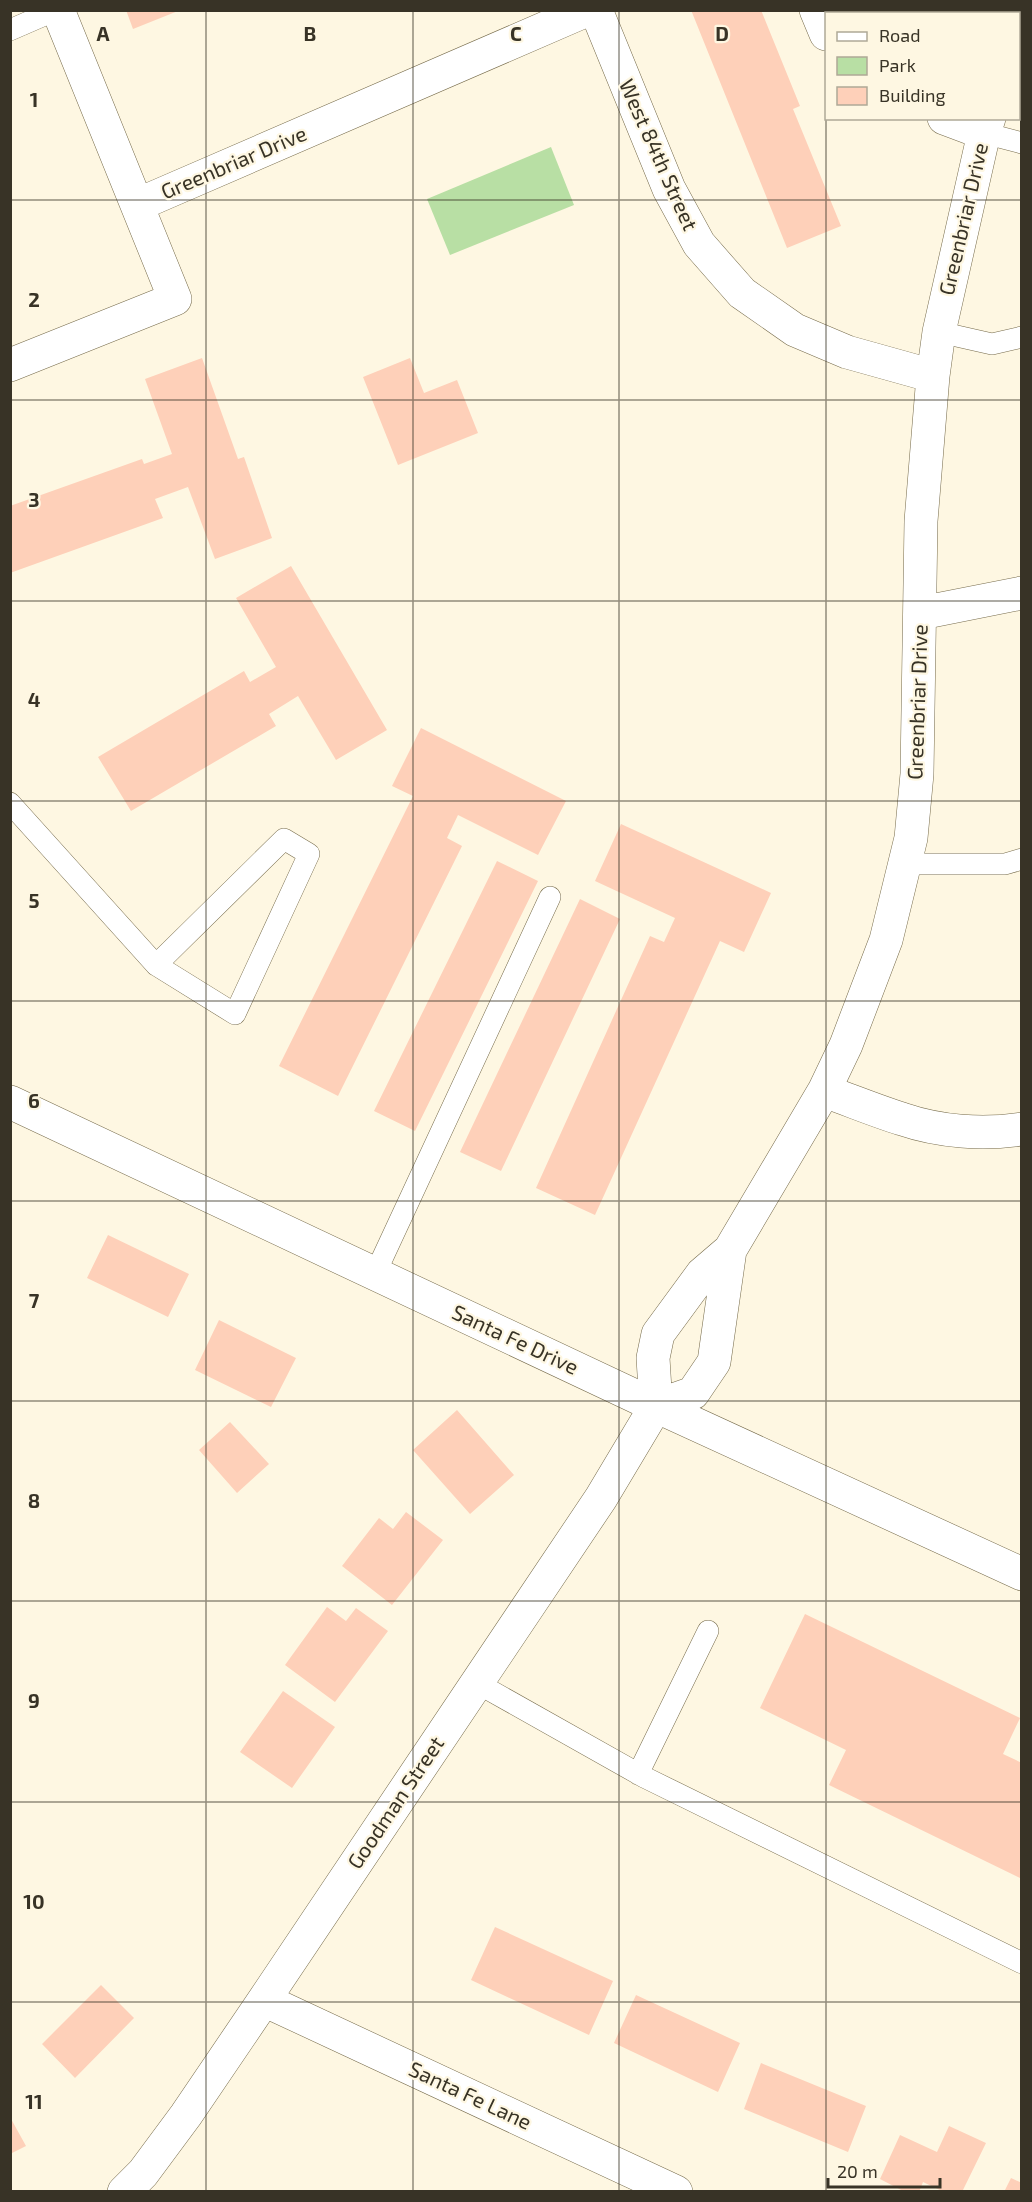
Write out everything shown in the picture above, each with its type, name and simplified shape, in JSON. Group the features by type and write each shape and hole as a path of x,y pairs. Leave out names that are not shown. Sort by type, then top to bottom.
{"street":[{"path":"57,10 137,205"},
{"name":"Greenbriar Drive","path":"10,365 175,299 137,205 587,10"},
{"name":"West 84th Street","path":"596,10 669,189 699,244 742,293 795,330 847,352 933,375"},
{"path":"816,10 825,32"},
{"path":"954,120 986,126"},
{"name":"Greenbriar Drive","path":"730,1250 714,1362 693,1393 656,1406 653,1358 658,1334 702,1274 730,1250 824,1091 846,1045 886,940 911,838 917,774 921,521 933,375 939,332 986,126"},
{"path":"921,613 1022,593"},
{"path":"824,1091 904,1120 951,1130 999,1132 1022,1129"},
{"name":"Santa Fe Drive","path":"10,1102 656,1406 1022,1574"},
{"name":"Goodman Street","path":"124,2192 143,2173 186,2115 264,2000 601,1498 656,1406"},
{"name":"Santa Fe Lane","path":"264,2000 676,2192"}],"lane":[{"path":"10,30 57,10"},
{"path":"986,126 1022,143"},
{"path":"939,332 992,344 1022,337"},
{"path":"10,803 156,965 235,1014 309,854 284,839 156,965"},
{"path":"904,864 1005,864 1022,859"},
{"path":"375,1274 550,897"},
{"path":"638,1774 708,1631"},
{"path":"477,1683 638,1774 1022,1963"}],"green space":[{"path":"551,147 574,205 450,255 427,199"}],"building":[{"path":"126,10 178,10 178,11 133,29"},
{"path":"691,10 761,10 800,106 793,109 841,226 787,248"},
{"path":"882,10 930,10 928,12 882,12"},
{"path":"202,358 238,459 244,457 272,538 215,559 188,487 155,499 163,518 10,573 10,506 142,459 144,464 172,454 145,379"},
{"path":"410,358 424,393 457,380 478,433 398,465 363,377"},
{"path":"291,566 387,730 336,760 298,696 269,714 276,726 131,811 98,757 244,671 250,682 276,667 236,598"},
{"path":"421,728 566,801 538,855 458,815 447,838 462,846 338,1096 279,1066 413,796 392,786"},
{"path":"621,824 771,893 744,952 720,941 595,1215 536,1188 650,936 664,942 675,918 595,881"},
{"path":"497,861 538,881 415,1131 374,1111"},
{"path":"580,899 620,919 501,1171 460,1152"},
{"path":"108,1235 189,1274 168,1317 87,1278"},
{"path":"219,1320 296,1358 271,1407 195,1370"},
{"path":"457,1410 514,1475 470,1514 413,1450"},
{"path":"230,1422 269,1464 237,1493 199,1450"},
{"path":"406,1512 443,1540 392,1605 342,1566 379,1518 393,1529"},
{"path":"327,1607 346,1621 356,1608 388,1631 335,1702 285,1665"},
{"path":"805,1614 1020,1718 1003,1754 1022,1763 1022,1879 829,1785 846,1750 760,1708"},
{"path":"283,1691 335,1727 292,1788 240,1752"},
{"path":"495,1927 613,1981 589,2035 471,1980"},
{"path":"101,1985 134,2018 75,2078 42,2044"},
{"path":"636,1995 740,2043 718,2092 614,2043"},
{"path":"761,2063 866,2106 848,2152 744,2109"},
{"path":"10,2117 26,2146 10,2154"},
{"path":"949,2126 986,2143 962,2192 944,2192 923,2182 919,2192 905,2192 880,2179 900,2135 937,2152"},
{"path":"1011,2178 1022,2183 1022,2192 1004,2192"}]}
